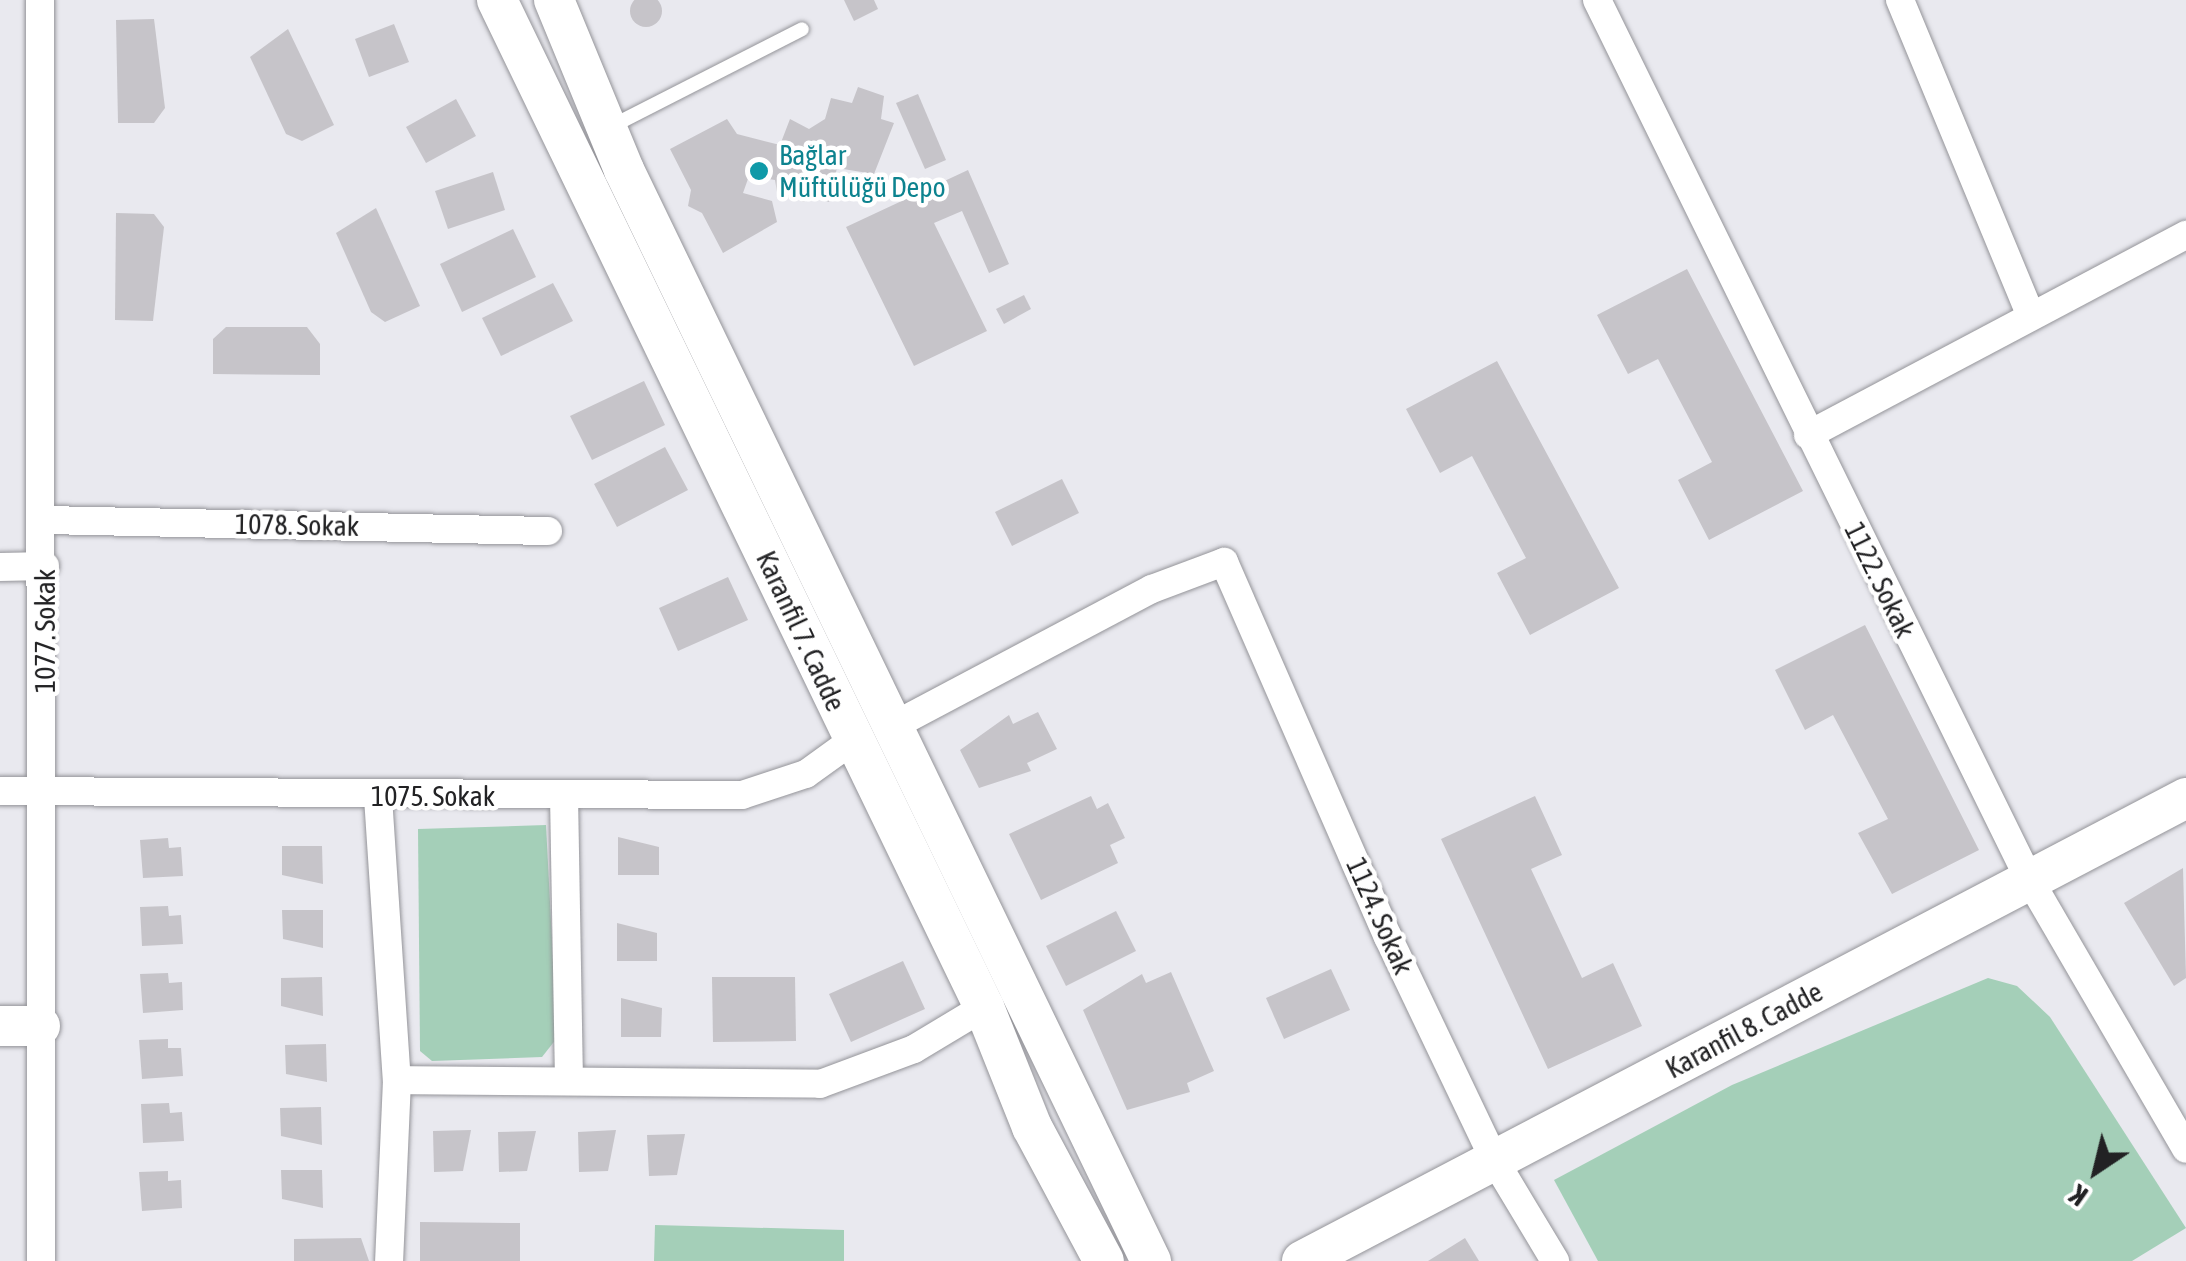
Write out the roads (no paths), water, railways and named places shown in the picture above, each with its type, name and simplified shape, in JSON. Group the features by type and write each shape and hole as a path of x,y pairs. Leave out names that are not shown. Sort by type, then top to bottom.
{"street":[{"name":"1077. Sokak","path":"40,0 45,791 20,1026 41,1261"},
{"name":"Karanfil 7. Cadde","path":"497,0 852,741 984,1007 1032,1127 1104,1261"},
{"name":"Karanfil 7. Cadde","path":"554,0 606,128 1151,1261"},
{"name":"1122. Sokak","path":"1597,0 2028,879 2186,1149"},
{"path":"1900,0 2030,311"},
{"path":"1808,435 2030,311 2186,235"},
{"name":"1078. Sokak","path":"46,520 548,531"},
{"name":"1124. Sokak","path":"891,727 1152,588 1224,562 1495,1161 1555,1261"},
{"path":"0,566 45,566"},
{"name":"1075. Sokak","path":"0,791 378,797 742,794 806,774 852,741"},
{"path":"564,795 570,1078"},
{"path":"378,797 398,1080 389,1261"},
{"name":"Karanfil 8. Cadde","path":"1302,1261 2186,798"},
{"path":"398,1080 570,1078 820,1084 914,1050 984,1007"}],"lane":[{"path":"606,128 802,28"}],"place":[{"name":"Bağlar Müftülüğü Depo","path":"759,171"}]}
